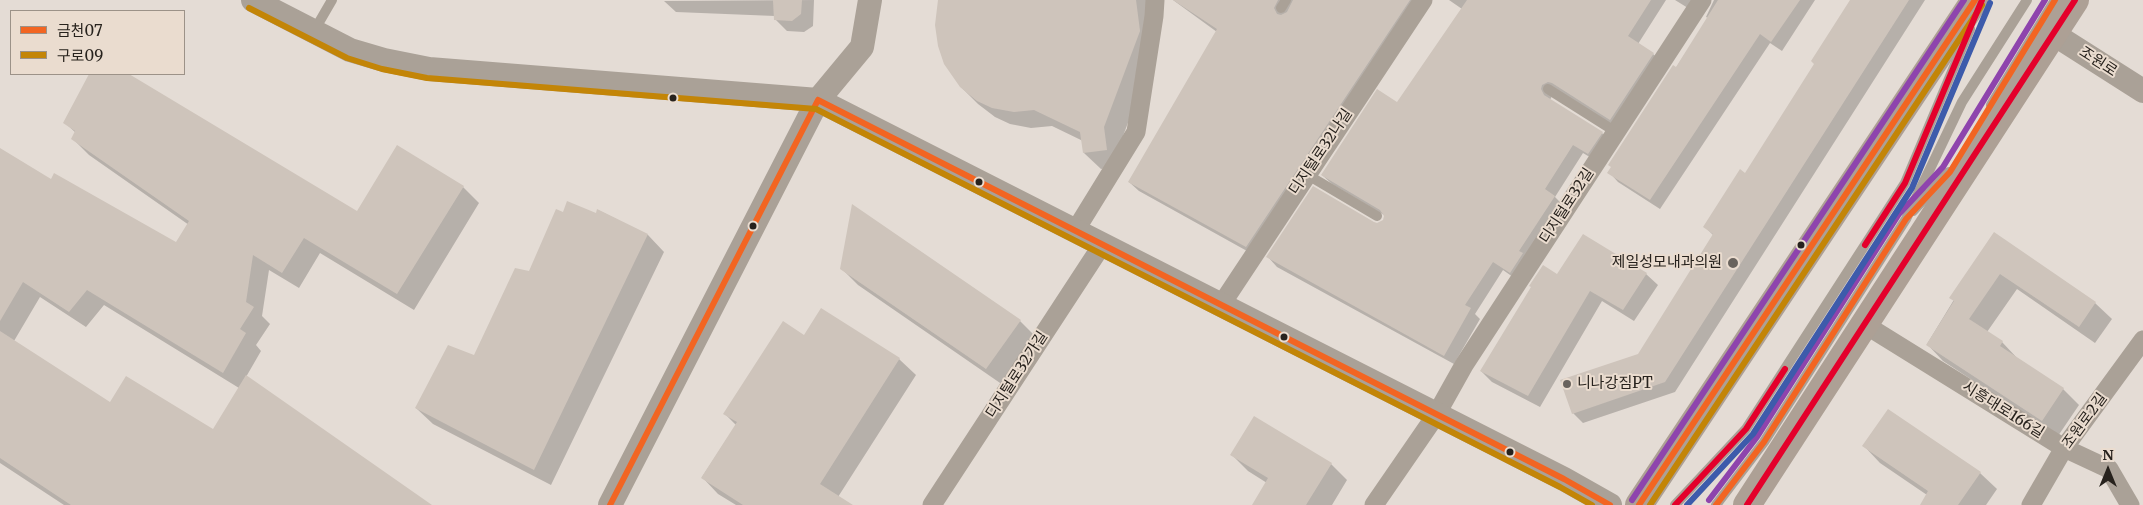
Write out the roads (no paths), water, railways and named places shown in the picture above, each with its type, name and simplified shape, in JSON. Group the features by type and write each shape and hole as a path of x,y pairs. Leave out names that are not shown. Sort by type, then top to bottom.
{"main road":[{"path":"1639,505 1975,0"},
{"path":"1747,505 2075,0"}],"street":[{"path":"253,0 350,50 384,60 429,69 818,100 1564,479 1610,505"},
{"path":"610,505 818,100 862,47 870,0"},
{"path":"1075,231 1136,132 1154,16 1154,0"},
{"name":"디지털로32나길","path":"1218,304 1423,0"},
{"name":"디지털로32길","path":"1374,505 1436,415 1464,365 1702,0"},
{"name":"조원로","path":"2052,33 2143,91"},
{"name":"디지털로32가길","path":"932,505 1102,245"},
{"name":"시흥대로166길","path":"1864,324 2064,448 2109,469 2130,505"},
{"name":"조원로2길","path":"2031,505 2064,448 2143,340"}],"lane":[{"path":"314,32 332,0"},
{"name":"디지털로32나길","path":"1218,304 1416,0"},
{"path":"1675,505 1746,429 1904,183 1982,0"},
{"path":"1716,505 1764,442 1906,220 1962,102 2027,0"},
{"path":"1906,220 1950,172 2055,0"},
{"path":"1548,89 1616,132"},
{"path":"1306,174 1376,216"}],"place":[{"name":"제일성모내과의원","path":"1733,263"},
{"name":"니나강짐PT","path":"1567,384"}]}
